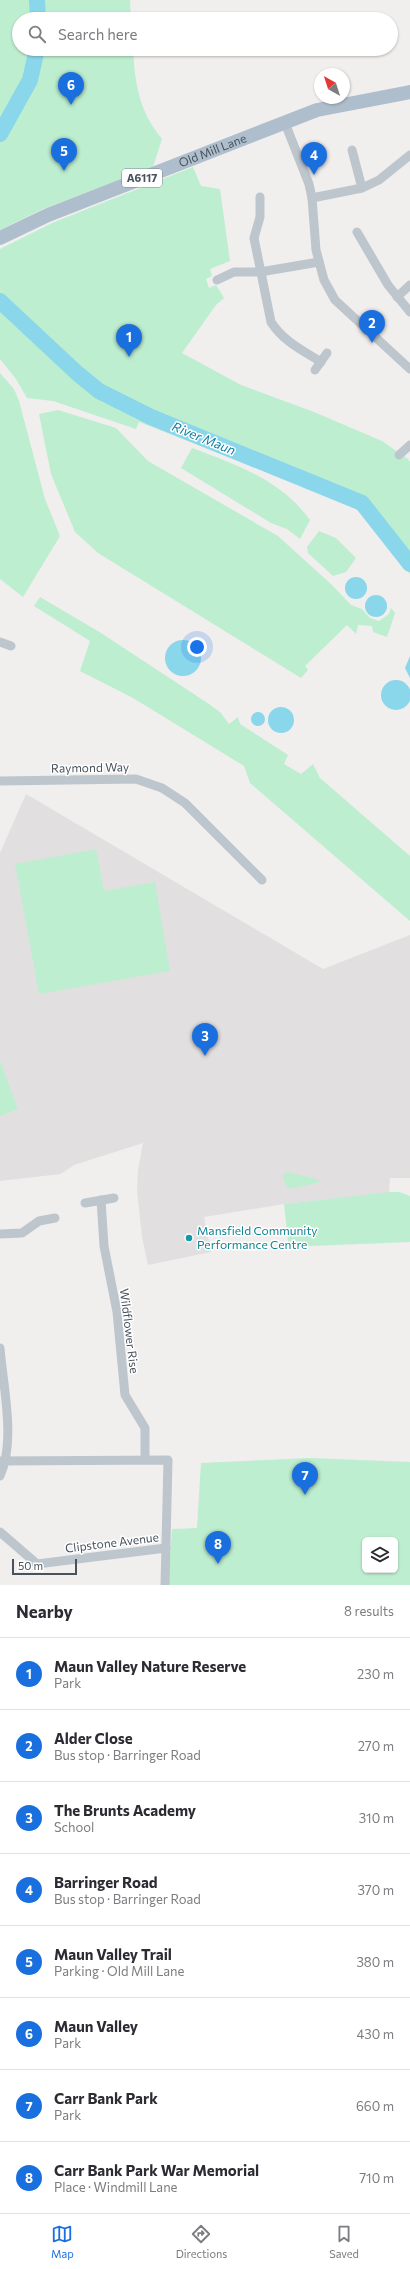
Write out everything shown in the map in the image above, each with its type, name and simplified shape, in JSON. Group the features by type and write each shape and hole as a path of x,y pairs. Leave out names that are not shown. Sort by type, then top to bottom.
{"main road":[{"name":"Old Mill Lane","path":"0,238 48,215 316,110 410,92"}],"street":[{"path":"285,123 300,159 312,198 319,262 324,280 335,300 410,369"},
{"path":"352,150 362,188"},
{"path":"312,198 362,188 379,180 410,155"},
{"path":"260,197 260,218 254,238 271,322 278,333 321,362"},
{"path":"357,232 397,297 410,312"},
{"path":"217,280 234,272 260,272 319,262"},
{"path":"397,297 410,285"},
{"path":"315,370 327,353"},
{"path":"400,455 410,445"},
{"path":"0,642 11,646"},
{"name":"Raymond Way","path":"0,781 136,779 162,788 185,804 262,880"},
{"path":"85,1203 114,1198"},
{"name":"Wildflower Rise","path":"101,1200 104,1246 117,1312 125,1395 145,1428 145,1459"},
{"path":"0,1234 22,1233 39,1221 55,1218"},
{"path":"0,1348 8,1432 0,1476"},
{"path":"3,1461 168,1460 165,1585"},
{"name":"Clipstone Avenue","path":"0,1532 37,1564 166,1548"}],"shaded area":[{"path":"26,794 323,969 410,935 410,1178 390,1178 389,1193 284,1204 204,1217 211,1252 148,1265 142,1237 137,1190 138,1170 143,1143 74,1165 61,1174 0,1181 0,853"}],"green space":[{"path":"0,0 130,0 131,12 12,12 12,56 134,56 137,85 143,107 154,129 162,139 153,167 43,209 0,230"},
{"path":"193,167 201,186 220,189 230,261 210,269 212,276 206,279 209,288 216,285 224,298 216,305 182,353 241,385 314,412 382,441 408,459 410,462 410,574 367,516 351,505 139,422 136,429 53,401 27,398 16,379 0,359 0,249 52,223"},
{"path":"0,373 14,389 19,401 45,499 60,536 23,597 0,579"},
{"path":"58,410 116,428 148,461 278,536 332,585 351,605 362,609 370,618 379,621 389,614 391,608 395,613 387,637 373,632 372,626 358,625 356,634 347,625 305,666 308,670 301,678 98,553 75,532 51,474 39,414"},
{"path":"192,448 257,475 286,494 310,520 300,539 287,529 271,523 181,468"},
{"path":"319,531 336,538 356,558 346,572 333,576 308,553 307,547"},
{"path":"40,597 101,633 206,702 220,712 229,724 238,717 240,724 288,755 284,764 301,774 313,764 320,778 410,856 410,921 250,783 244,766 133,698 80,671 90,641 34,606"},
{"path":"96,849 104,891 155,882 170,971 39,994 15,864"},
{"path":"0,1061 18,1109 0,1116"},
{"path":"288,1172 317,1179 320,1182 290,1189 283,1176 283,1174"},
{"path":"399,1192 410,1196 410,1242 310,1246 289,1249 284,1204"},
{"path":"310,1458 410,1462 410,1585 168,1585 172,1529 197,1528 201,1463"}],"water":[{"path":"352,577 360,577 367,584 367,592 360,599 352,599 345,592 345,584"},
{"path":"372,595 380,595 387,602 387,610 380,617 372,617 365,610 365,602"},
{"path":"183,640 196,645 201,658 196,671 183,676 170,671 165,658 170,645"},
{"path":"410,656 410,678 405,668"},
{"path":"396,680 407,684 411,695 407,706 396,710 385,706 381,695 385,684"},
{"path":"281,707 290,711 294,720 290,729 281,733 272,729 268,720 272,711"},
{"path":"255,712 261,712 265,716 265,722 261,726 255,726 251,722 251,716"}],"waterway":[{"name":"River Maun","path":"37,0 38,12"},
{"name":"River Maun","path":"0,134 30,80 35,56"},
{"name":"River Maun","path":"0,301 77,373 99,391 151,417 362,503 410,564"}],"place":[{"name":"Maun Valley","path":"71,105"},
{"name":"Maun Valley Trail","path":"64,171"},
{"name":"Barringer Road","path":"314,175"},
{"name":"Alder Close","path":"372,343"},
{"name":"Maun Valley Nature Reserve","path":"129,357"},
{"name":"The Brunts Academy","path":"205,1056"},
{"name":"Mansfield Community Performance Centre","path":"189,1238"},
{"name":"Carr Bank Park","path":"305,1495"},
{"name":"Carr Bank Park War Memorial","path":"218,1564"}]}
